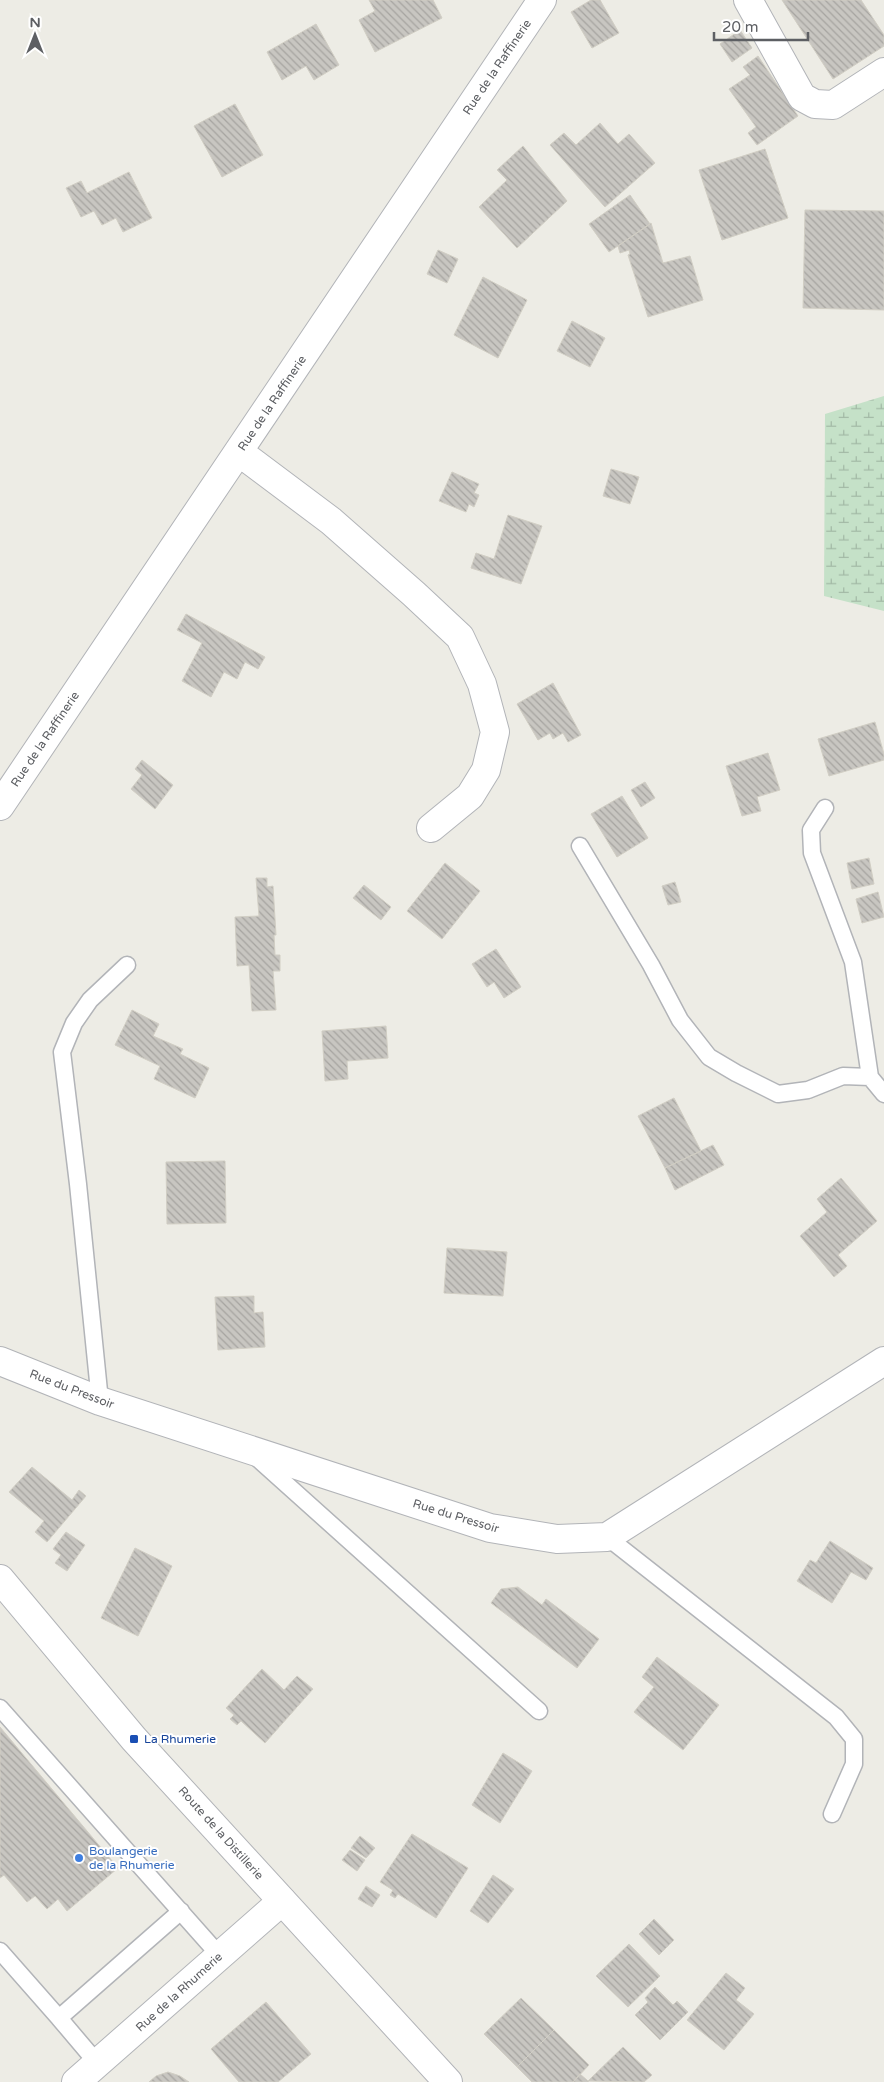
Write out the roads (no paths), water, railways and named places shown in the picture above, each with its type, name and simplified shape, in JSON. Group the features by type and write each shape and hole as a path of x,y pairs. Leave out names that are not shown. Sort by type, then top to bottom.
{"street":[{"name":"Rue de la Raffinerie","path":"0,806 542,0"},
{"path":"748,0 802,97 815,104 833,105 884,72"},
{"path":"239,452 331,521 460,637 482,684 495,732 486,770 470,796 431,828"},
{"name":"Rue du Pressoir","path":"0,1361 100,1401 490,1528 556,1539 607,1537"},
{"path":"607,1537 884,1361"},
{"name":"Route de la Distillerie","path":"0,1579 134,1739 448,2082"},
{"name":"Rue de la Rhumerie","path":"76,2082 282,1901"}],"lane":[{"path":"825,808 811,830 812,853 853,962 870,1077 884,1094"},
{"path":"580,846 651,965 680,1020 709,1056 736,1073 778,1094 808,1090 843,1076 870,1077"},
{"path":"100,1401 78,1184 62,1052 74,1023 90,1000 127,965"},
{"path":"246,1449 539,1711"},
{"path":"607,1537 836,1716 854,1739 854,1764 832,1814"},
{"path":"0,1708 220,1956"},
{"path":"59,2018 181,1911"},
{"path":"0,1950 98,2064"}],"place":[{"name":"La Rhumerie","path":"134,1739"},
{"name":"Boulangerie de la Rhumerie","path":"79,1858"}]}
